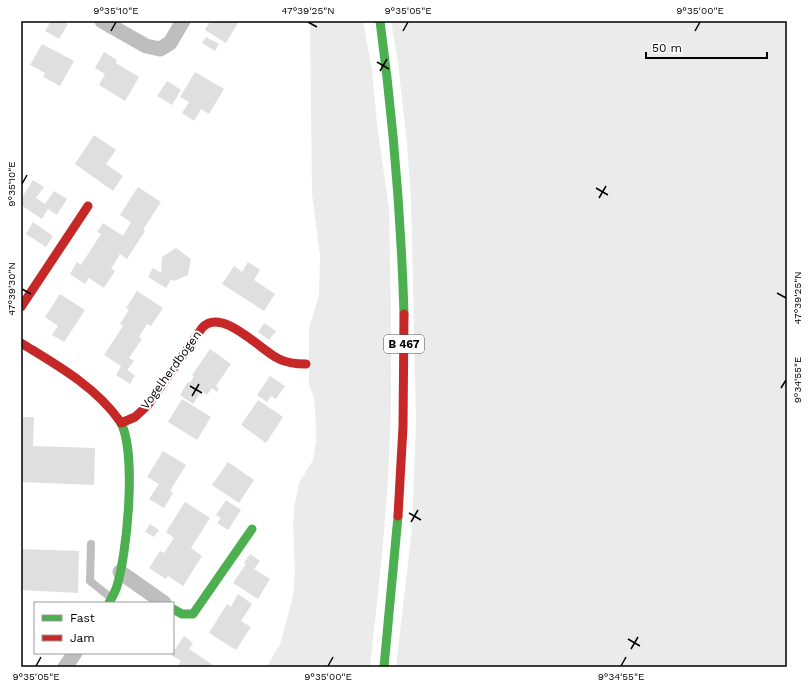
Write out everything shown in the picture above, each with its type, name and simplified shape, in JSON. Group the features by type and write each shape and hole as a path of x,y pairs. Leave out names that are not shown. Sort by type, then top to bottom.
{"street":[{"path":"102,21 146,46 160,49 170,43 183,21"},
{"name":"B 467","path":"380,21 387,70 399,186 404,311 401,480 384,667"},
{"path":"21,307 88,206"},
{"name":"Vogelherdbogen","path":"121,423 135,417 148,405 202,328 208,323 218,322 231,326 278,359 295,364 306,364"},
{"path":"21,343 98,396 121,423 125,431 127,441 128,487 126,528 120,572 116,589 110,600"},
{"path":"174,610 182,615 188,616 193,614 252,528"},
{"path":"120,572 163,602"},
{"path":"65,667 74,654"}],"lane":[{"path":"91,544 90,581 110,600"}],"shaded area":[{"path":"310,21 363,21 372,70 377,124 389,209 391,407 388,481 370,667 267,667 281,642 293,596 295,573 293,523 295,503 299,483 313,460 316,442 314,398 309,384 309,329 319,295 320,255 312,194"},
{"path":"391,21 787,21 787,667 396,667 412,528 416,421 411,199 407,144 398,63"}],"building":[{"path":"51,21 62,21 68,24 59,39 45,31"},
{"path":"210,21 239,21 226,43 205,30"},
{"path":"206,37 219,44 215,51 202,43"},
{"path":"42,44 74,61 60,86 43,77 45,73 30,65"},
{"path":"104,52 117,60 116,63 139,77 125,101 99,85 105,74 95,68"},
{"path":"195,72 224,89 209,114 201,109 194,121 182,113 189,102 180,97"},
{"path":"167,81 181,90 172,105 157,96"},
{"path":"94,135 116,150 106,164 123,176 113,191 75,164"},
{"path":"33,180 44,187 36,198 45,204 54,191 67,199 57,215 48,209 42,219 21,205 21,199"},
{"path":"138,187 161,202 127,259 120,254 111,269 115,271 104,288 89,278 85,284 70,274 77,262 81,265 101,234 97,232 103,223 123,236 131,222 120,215"},
{"path":"33,222 53,236 46,247 26,234"},
{"path":"176,248 191,259 188,275 174,281 171,279 166,288 148,277 153,268 161,273 162,257"},
{"path":"248,262 260,270 254,280 275,294 264,311 222,284 234,266 242,272"},
{"path":"137,291 163,308 151,326 147,324 139,337 142,339 129,358 134,361 127,370 135,375 130,384 116,375 121,366 104,355 123,326 120,324 129,310 126,308"},
{"path":"60,294 85,310 64,342 52,335 58,326 45,317"},
{"path":"264,323 276,331 269,340 258,332"},
{"path":"210,349 231,364 216,386 219,389 217,392 212,388 207,395 202,391 193,404 180,395 188,382 190,383 194,376 192,375"},
{"path":"270,376 285,386 276,399 271,396 267,402 257,395"},
{"path":"182,399 211,417 197,440 168,422"},
{"path":"258,400 283,417 266,443 241,425"},
{"path":"21,417 34,417 33,446 95,448 94,485 21,482"},
{"path":"163,451 186,465 170,491 173,493 164,508 149,499 159,484 147,477"},
{"path":"228,462 254,480 239,503 212,485"},
{"path":"226,500 241,510 228,530 217,523 221,518 216,515"},
{"path":"185,502 210,518 191,548 202,556 183,586 168,576 166,579 149,568 160,551 164,553 174,538 166,532"},
{"path":"150,524 159,530 154,537 145,532"},
{"path":"21,549 79,551 78,593 21,590"},
{"path":"250,554 260,561 254,569 270,579 258,599 233,583 246,564 244,563"},
{"path":"238,594 252,604 241,621 251,627 236,650 209,633 227,604 231,607"},
{"path":"184,636 193,643 189,649 216,667 177,667 181,661 171,655 174,654 174,651"}],"traffic: fast":[{"path":"380,21 396,167 404,314"},
{"path":"110,602 116,589 120,574 124,553 129,503 128,453 125,433 119,420"},
{"path":"384,667 398,516"},
{"path":"174,610 182,614 193,614 252,529"}],"traffic: jam":[{"path":"21,307 88,206"},
{"path":"398,516 403,427 404,314"},
{"path":"121,423 135,417 148,405 202,328 210,323 220,322 230,326 282,360 292,363 306,364"},
{"path":"21,343 61,368 86,386 119,420"}]}
